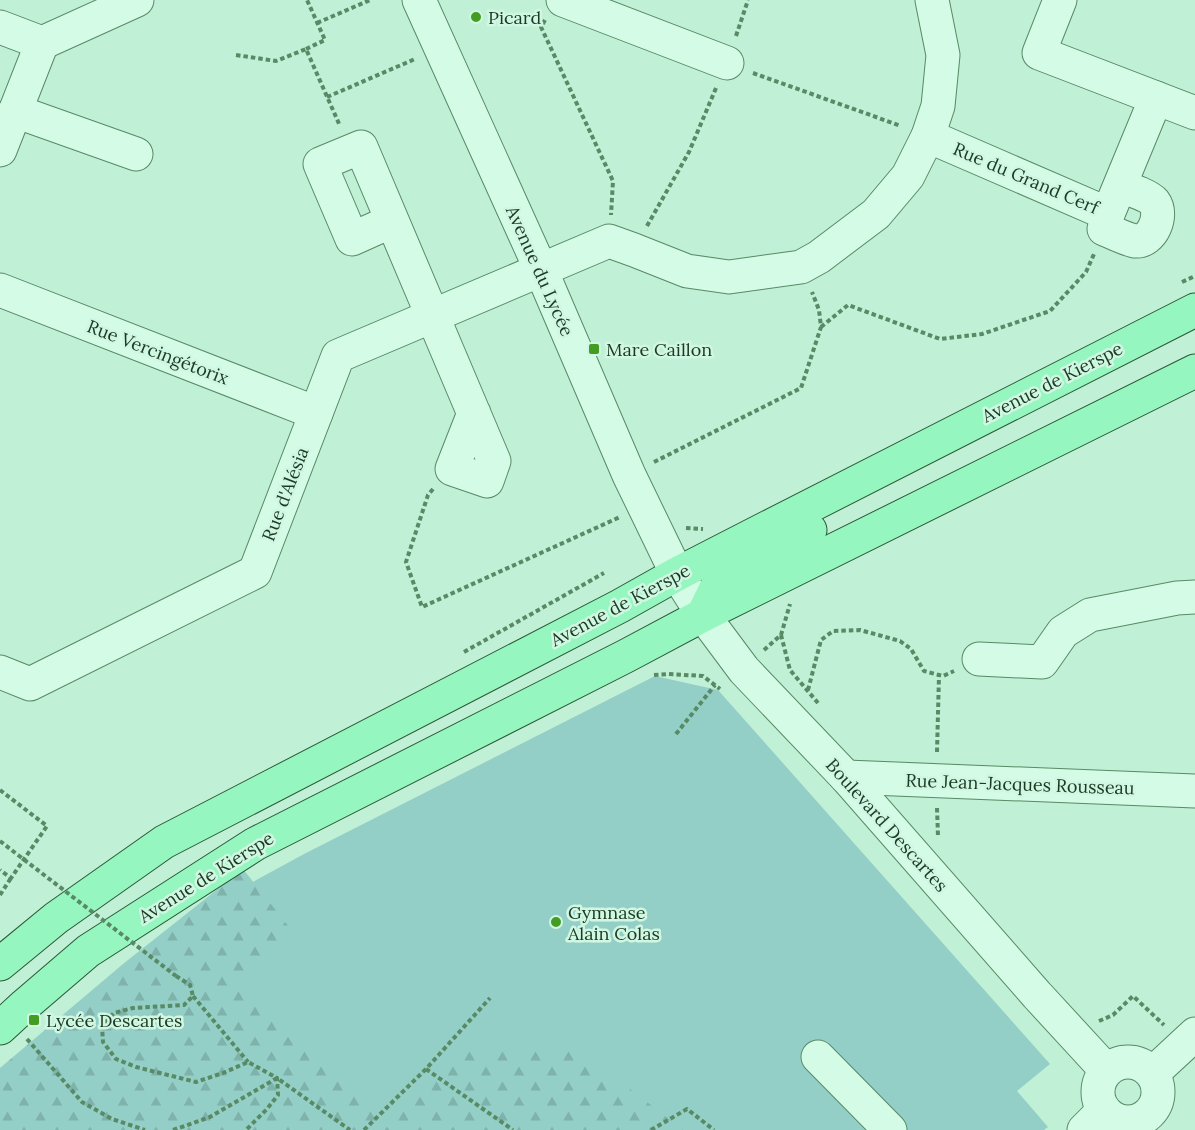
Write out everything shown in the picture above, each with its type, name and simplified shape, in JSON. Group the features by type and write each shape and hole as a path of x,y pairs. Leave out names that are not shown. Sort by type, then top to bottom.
{"main road":[{"name":"Avenue de Kierspe","path":"0,964 56,918 165,842 677,574 1195,310"},
{"name":"Avenue de Kierspe","path":"11,1030 25,1005 88,951 255,844 703,615 1195,371"},
{"path":"703,615 721,578 914,473 982,418"},
{"path":"398,771 474,710 658,615 677,574"}],"street":[{"path":"0,150 42,43 137,0"},
{"name":"Avenue du Lycée","path":"419,0 541,270 629,475 677,574"},
{"path":"563,0 727,63"},
{"path":"622,245 687,271 729,277 801,267 819,258 876,214 908,176 928,136 938,106 943,56 932,0"},
{"path":"1060,0 1040,53 1195,113"},
{"path":"0,27 42,43"},
{"name":"Rue du Grand Cerf","path":"928,136 1111,210 1156,98"},
{"path":"15,111 136,154"},
{"path":"392,221 352,239 320,164 361,147 494,461 487,481 452,469"},
{"name":"Rue d'Alésia","path":"0,672 30,684 255,572 338,356 541,270 622,245"},
{"name":"Rue Vercingétorix","path":"0,290 316,413"},
{"name":"Boulevard Descartes","path":"677,574 703,615 744,670 846,777 1037,995 1106,1070"},
{"path":"979,659 1042,662 1063,632 1090,615 1177,598 1195,597"},
{"name":"Rue Jean-Jacques Rousseau","path":"846,777 1195,791"},
{"path":"1153,1073 1189,1039"},
{"path":"818,1057 890,1130"},
{"path":"1131,1061 1147,1067 1153,1073 1159,1091 1153,1110 1152,1123 1119,1121 1110,1116 1094,1120 1100,1102 1099,1085 1106,1070 1122,1062 1131,1061"}],"path":[{"path":"236,55 276,61 325,40 307,0"},
{"path":"317,23 370,0"},
{"path":"622,245 689,152 727,63 748,0"},
{"path":"541,27 613,181 622,245"},
{"path":"327,97 440,48"},
{"path":"306,49 351,151"},
{"path":"727,63 928,136"},
{"path":"821,327 848,305 940,339 982,334 1050,311 1086,272 1111,210"},
{"path":"629,475 801,388 821,327 819,310 801,267"},
{"path":"452,469 428,495 406,562 422,607 644,506"},
{"path":"789,604 781,635 790,670 823,708"},
{"path":"808,690 821,640 833,631 860,630 900,641 911,649 924,671 943,676 979,659"},
{"path":"762,653 781,635"},
{"path":"646,675 703,676 723,691"},
{"path":"676,734 715,685"},
{"path":"0,790 47,826 0,895"},
{"path":"930,831 938,840"},
{"path":"0,841 190,985 193,996 248,1062 277,1078 350,1130"},
{"path":"0,870 11,878"},
{"path":"193,996 184,1005 133,1008 114,1013 102,1026 103,1042 116,1059 136,1067 196,1082 248,1062"},
{"path":"1092,1012 1100,1021 1113,1015 1133,996 1189,1039"},
{"path":"364,1130 426,1069 490,998"},
{"path":"11,1030 82,1102 112,1119 144,1130"},
{"path":"426,1069 513,1130"},
{"path":"173,1130 210,1117 277,1078"},
{"path":"246,1130 278,1095 277,1078"},
{"path":"651,1130 687,1109 714,1130"}],"green space":[{"name":"Gymnase Alain Colas","path":"655,676 718,690 1050,1064 1017,1091 1048,1127 1044,1130 313,1130 150,947 225,897 304,854"},
{"path":"243,869 293,932 246,983 366,1107 386,1118 418,1099 471,1047 576,1047 683,1130 0,1130 0,1068 123,964"}],"place":[{"name":"Picard","path":"476,17"},
{"name":"Mare Caillon","path":"594,349"},
{"name":"Gymnase Alain Colas","path":"556,922"},
{"name":"Lycée Descartes","path":"34,1020"}]}
